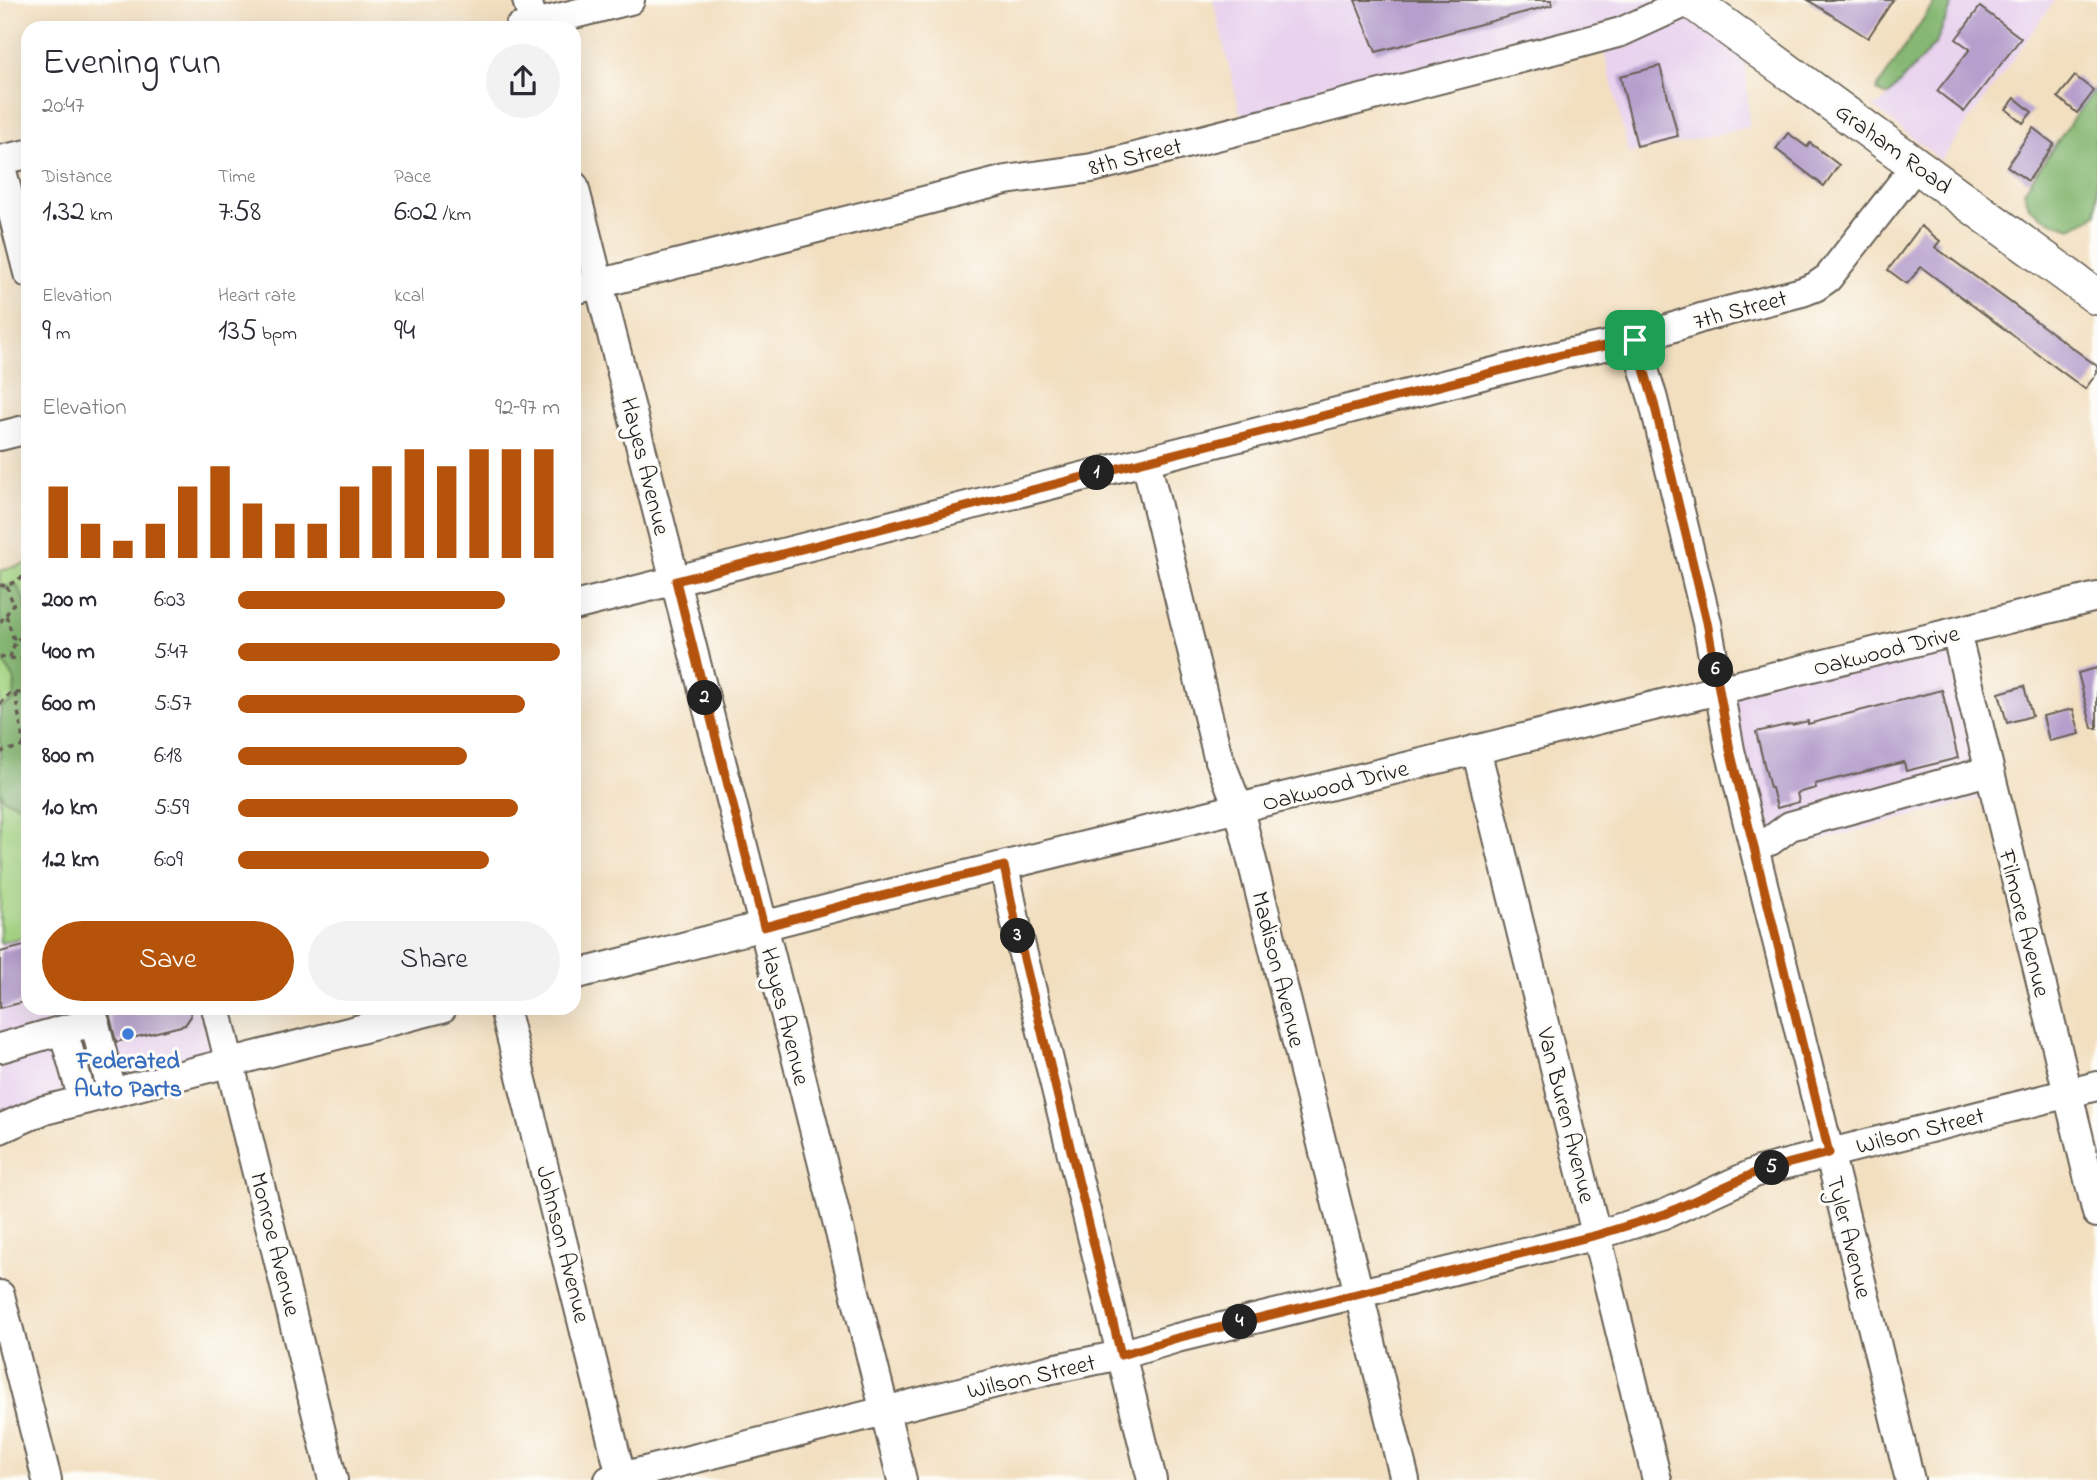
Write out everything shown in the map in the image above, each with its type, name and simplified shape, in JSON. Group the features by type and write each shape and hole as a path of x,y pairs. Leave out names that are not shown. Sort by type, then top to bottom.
{"main road":[{"name":"Graham Road","path":"1690,0 2097,296"}],"street":[{"path":"529,20 630,0"},
{"name":"8th Street","path":"587,287 1006,180 1092,168 1580,43 1622,32 1690,0"},
{"path":"21,156 0,162 21,245"},
{"name":"7th Street","path":"581,604 1565,354 1635,340 1704,317 1802,292 1828,278 1917,164"},
{"name":"Hayes Avenue","path":"581,240 587,287 676,581 902,1480"},
{"name":"Tyler Avenue","path":"1635,340 1653,399 1704,609 1730,750 1910,1480"},
{"path":"0,436 21,431"},
{"name":"Madison Avenue","path":"1146,461 1217,754 1239,809 1405,1480"},
{"name":"Oakwood Drive","path":"581,973 844,905 2097,597"},
{"name":"Filmore Avenue","path":"1956,632 2097,1213"},
{"name":"Van Buren Avenue","path":"1476,749 1657,1480"},
{"path":"1754,846 1770,841 1790,826 1988,771"},
{"path":"1004,866 1018,934 1152,1480"},
{"path":"0,1048 63,1030 93,1015 112,1093"},
{"name":"Monroe Avenue","path":"218,1015 333,1480"},
{"path":"0,1129 41,1111 415,1015"},
{"name":"Johnson Avenue","path":"506,1015 617,1479"},
{"path":"63,1030 83,1100"},
{"name":"Wilson Street","path":"617,1479 1597,1235 1665,1214 1759,1171 2097,1086"},
{"path":"0,1295 47,1480"}],"path":[{"path":"0,585 7,586 21,578"},
{"path":"7,586 13,604"},
{"path":"0,622 13,604 21,601"},
{"path":"6,615 15,643"},
{"path":"10,658 15,643 21,636"},
{"path":"0,657 21,659"},
{"path":"0,704 6,695 21,693"},
{"path":"15,694 21,722"},
{"path":"0,752 21,747"}],"shaded area":[{"path":"1213,0 1690,0 1745,41 1749,127 1629,154 1601,38 1244,129"},
{"path":"1954,0 2055,0 1941,160 1873,107 1883,102 1936,43"},
{"path":"1956,632 1994,795 1756,857 1720,691"},
{"path":"21,938 21,1015 218,1015 230,1062 0,1129 0,943"}],"green space":[{"path":"1936,0 1954,0 1936,43 1888,96 1876,90"},
{"path":"2097,87 2097,138 2094,141 2097,157 2097,213 2071,228 2050,221 2029,207 2024,191"},
{"path":"21,565 21,938 0,943 0,571"},
{"path":"17,585 21,593 21,805 4,799 0,791 0,707 14,700 15,680 0,657 0,587"}],"building":[{"path":"1355,0 1552,0 1552,5 1376,52"},
{"path":"1808,0 1893,0 1868,38"},
{"path":"1980,7 2021,38 1964,112 1937,91 1970,49 1956,39"},
{"path":"1660,66 1678,136 1637,146 1620,76"},
{"path":"2075,76 2094,91 2077,113 2058,97"},
{"path":"2015,98 2032,112 2023,123 2006,109"},
{"path":"2033,128 2054,144 2028,181 2007,166"},
{"path":"1788,133 1807,147 1810,143 1839,165 1824,186 1776,149"},
{"path":"1921,226 1940,241 1935,247 2097,366 2097,373 2085,389 1921,267 1907,284 1888,270"},
{"path":"2097,668 2097,728 2092,728 2078,673"},
{"path":"2024,686 2032,716 2007,723 1999,693"},
{"path":"1942,690 1958,758 1906,771 1904,762 1815,784 1816,788 1797,793 1799,802 1777,808 1756,732 1808,721 1808,724"},
{"path":"2073,709 2080,734 2049,741 2043,716"},
{"path":"21,947 21,1003 0,1008 0,952"},
{"name":"Federated Auto Parts","path":"110,1015 191,1015 185,1025 116,1042"}],"place":[{"name":"Federated Auto Parts","path":"128,1034"}],"route":[{"path":"1635,340 1653,399 1707,622 1730,750 1829,1153 1759,1171 1665,1214 1597,1235 1177,1338 1121,1355 1018,934 1004,866 764,927 676,581 1565,354 1635,340"}]}
